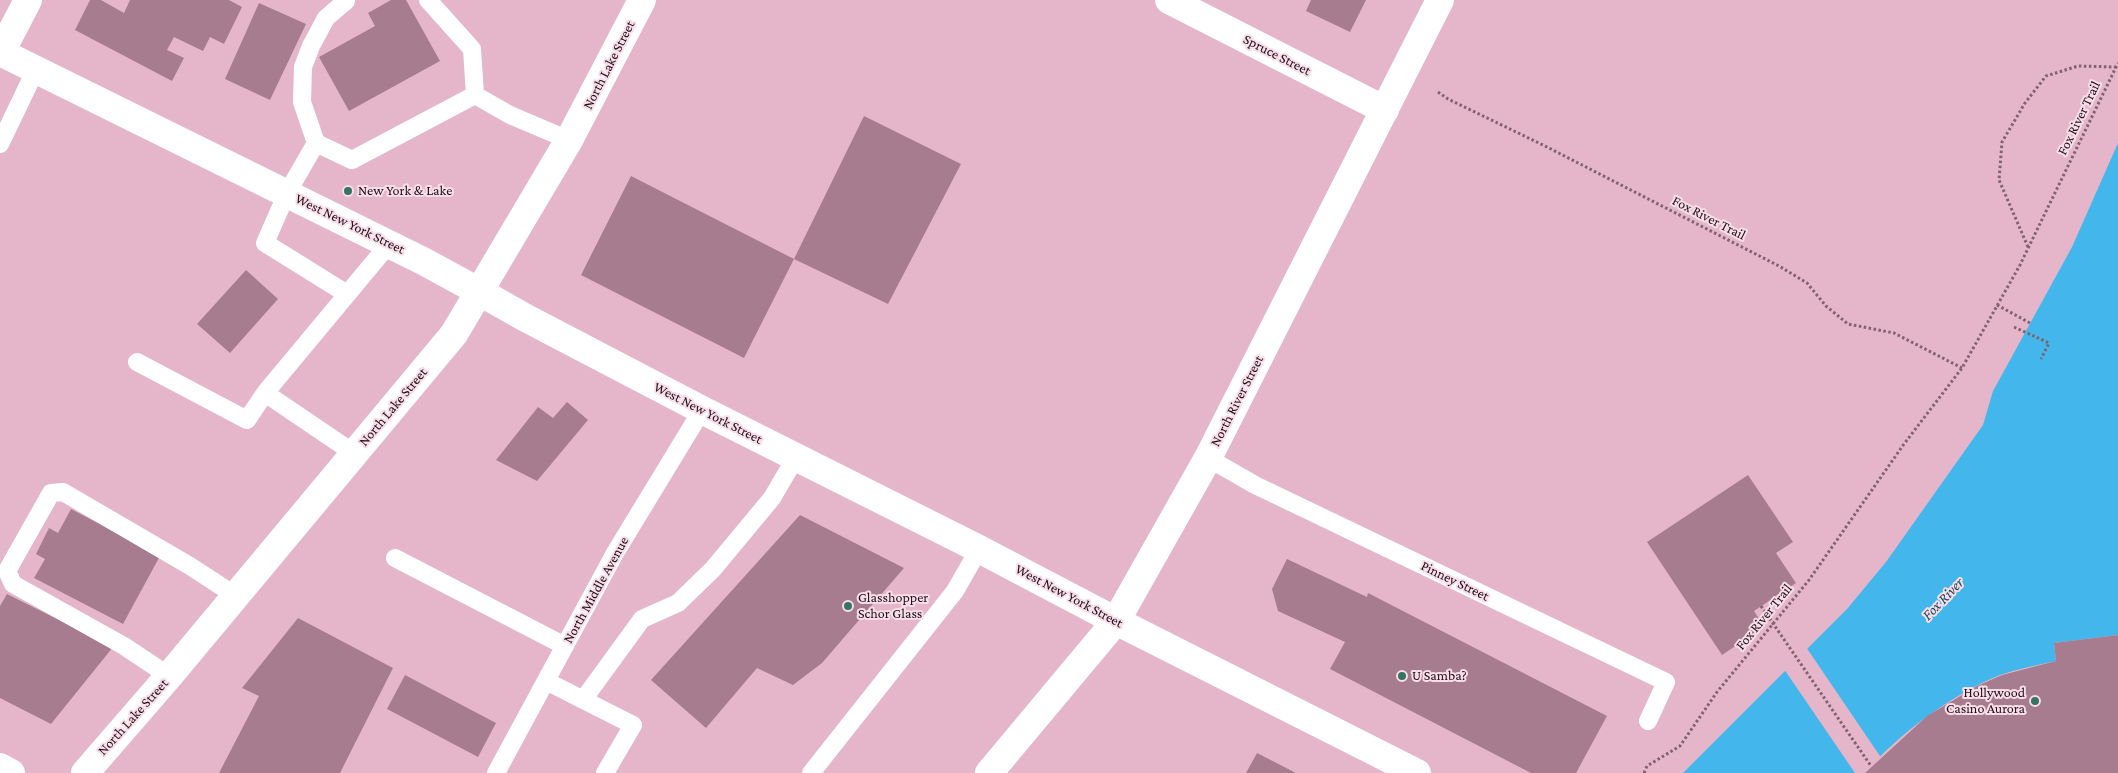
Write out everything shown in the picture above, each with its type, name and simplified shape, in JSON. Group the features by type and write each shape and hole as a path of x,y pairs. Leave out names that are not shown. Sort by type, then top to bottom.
{"main road":[{"path":"1,52 28,0"},
{"name":"North Lake Street","path":"85,773 169,676 454,334 569,140 642,0"},
{"name":"Spruce Street","path":"1169,0 1385,110"},
{"name":"North River Street","path":"989,773 1116,621 1208,458 1440,0"},
{"name":"West New York Street","path":"1,52 389,244 532,322 702,410 1417,773"},
{"path":"0,768 11,773"}],"lane":[{"path":"428,0 472,49 475,95"},
{"path":"346,1 326,18 311,46 303,67 302,102 316,143 352,160 475,95"},
{"path":"0,144 36,69"},
{"path":"475,95 510,115 569,140"},
{"path":"316,143 287,194 265,243 347,294"},
{"path":"137,362 247,420 265,393 389,244"},
{"path":"265,393 355,454"},
{"name":"North Middle Avenue","path":"496,773 615,553 702,410"},
{"path":"583,700 642,620 678,603 713,569 772,498 796,457"},
{"name":"Pinney Street","path":"1208,458 1255,485 1666,682 1648,721"},
{"path":"169,676 124,646 13,584 7,571 51,493 63,492 190,566 236,596"},
{"path":"811,773 955,591 979,549"},
{"path":"396,558 565,646"},
{"path":"546,681 633,725 605,773"}],"path":[{"name":"Fox River Trail","path":"1644,773 1647,766 1680,746 1717,692 1809,580 1904,444 1962,368 2028,247 2117,65"},
{"path":"2028,247 1998,180 2002,142 2024,102 2046,76 2078,66 2117,65"},
{"name":"Fox River Trail","path":"1438,92 1448,99 1545,146 1779,266 1807,283 1826,306 1848,324 1894,333 1962,368"},
{"path":"1997,305 2030,323"},
{"path":"2014,327 2049,343 2041,359"},
{"path":"1760,606 1871,766"}],"water":[{"name":"Fox River","path":"2118,143 2118,635 2054,643 2056,661 2000,675 1945,704 1893,744 1865,773 1683,773 1847,609 1886,562 1983,425 1993,391 2072,247"}],"pier":[{"path":"1806,647 1882,759 1866,773 1855,773 1784,669"}],"building":[{"path":"90,0 101,0 124,13 130,0 229,0 242,7 224,44 210,37 203,51 174,37 167,50 184,58 172,81 75,30"},
{"path":"391,0 406,0 440,61 349,111 319,57 375,26 368,13"},
{"path":"1311,0 1366,0 1350,32 1306,11"},
{"path":"259,3 306,24 270,100 225,79"},
{"path":"864,116 961,164 888,304 794,259"},
{"path":"631,176 794,259 744,358 581,275"},
{"path":"246,270 278,299 230,353 197,324"},
{"path":"567,402 588,420 537,481 496,460 538,407 553,418"},
{"path":"1748,475 1793,542 1776,553 1796,583 1754,611 1764,627 1722,655 1647,542"},
{"path":"71,509 160,556 123,624 34,578 45,559 36,554 49,528 58,533"},
{"path":"800,515 904,568 822,663 793,685 757,668 706,728 651,680"},
{"path":"1287,559 1367,597 1368,593 1607,716 1576,773 1531,773 1330,669 1345,642 1278,611 1272,589"},
{"path":"7,594 113,647 51,724 0,698 0,606"},
{"path":"298,618 393,668 340,773 219,773 259,696 242,688"},
{"name":"Hollywood Casino Aurora","path":"2118,635 2118,773 1865,773 1927,716 1977,686 2002,675 2056,661 2054,643"},
{"path":"405,675 496,723 478,757 387,709"},
{"path":"1257,753 1296,773 1246,773"}],"place":[{"name":"New York & Lake","path":"348,191"},
{"name":"Glasshopper Schor Glass","path":"848,606"},
{"name":"U Samba?","path":"1402,676"},
{"name":"Hollywood Casino Aurora","path":"2035,701"}]}
